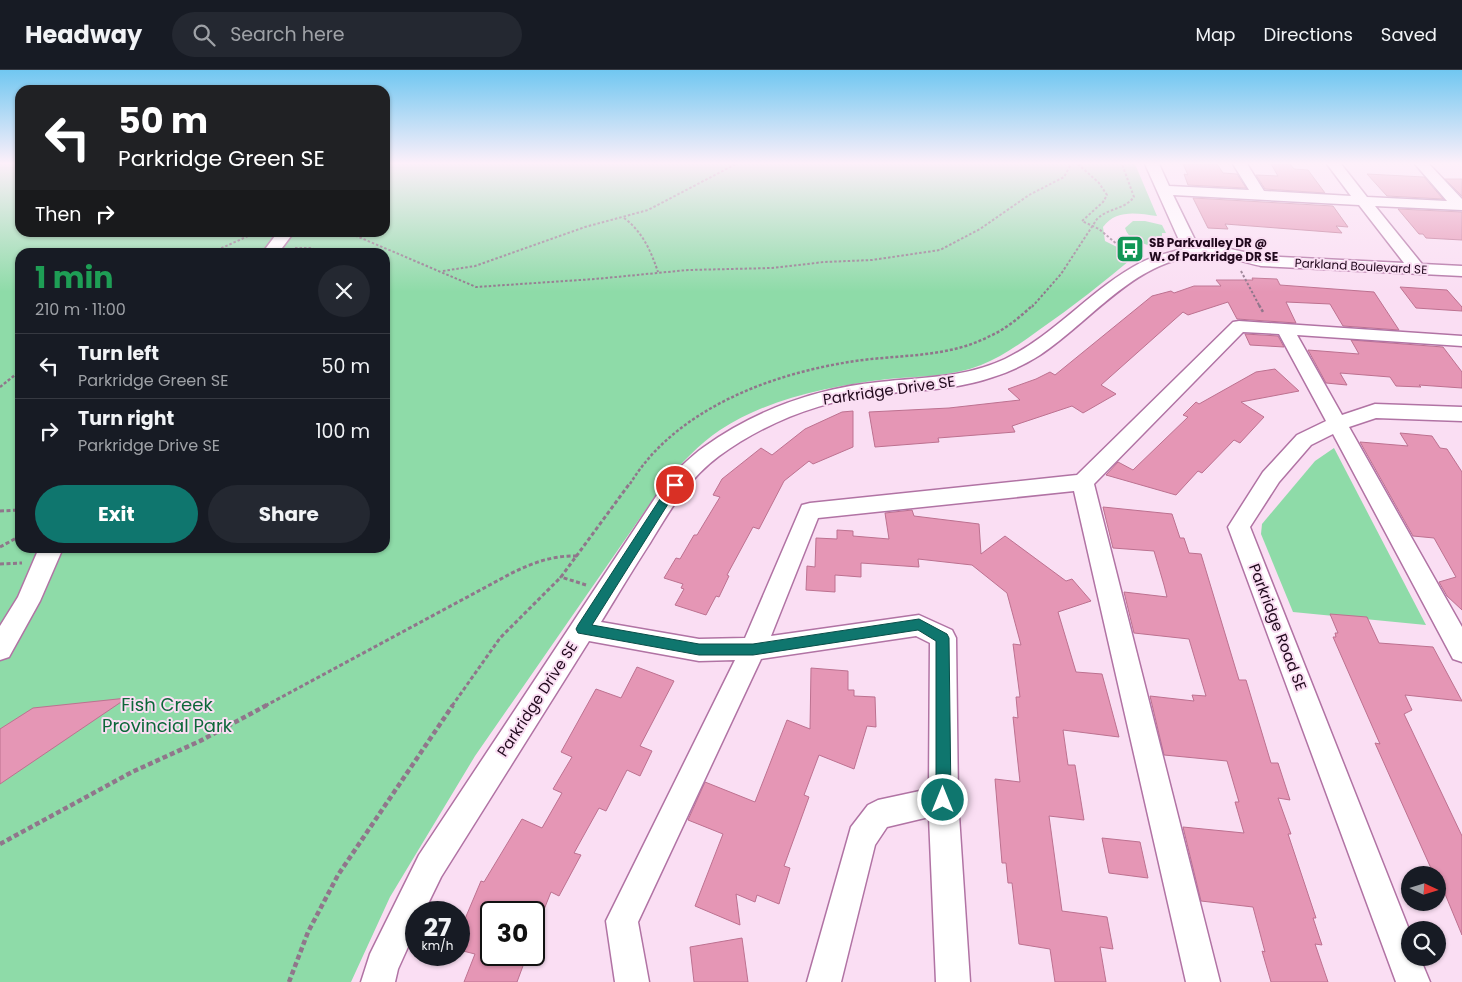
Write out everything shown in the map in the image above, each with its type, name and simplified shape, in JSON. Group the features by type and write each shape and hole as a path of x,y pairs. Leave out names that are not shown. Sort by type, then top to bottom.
{"street":[{"path":"1172,207 1192,251"},
{"path":"1366,207 1417,269"},
{"path":"275,248 283,237"},
{"name":"Parkland Boulevard SE","path":"1231,253 1254,248 1462,258"},
{"name":"Parkland Boulevard SE","path":"1192,251 1231,253 1261,261 1462,271"},
{"name":"Parkridge Drive SE","path":"378,982 382,966 430,866 675,485 712,452 763,420 815,400 877,388 935,384 984,374 1034,351 1137,270 1158,259 1192,251"},
{"path":"632,982 622,920 753,650 810,510 1083,482 1238,326 1462,341"},
{"path":"1278,329 1337,424 1462,651"},
{"name":"Parkridge Road SE","path":"1413,982 1239,527 1271,478 1304,440 1337,424 1374,411 1462,414"},
{"path":"1083,482 1203,982"},
{"path":"0,649 28,601 49,553"},
{"path":"583,629 699,650 753,650 919,624 943,638 943,800 953,982"},
{"path":"824,982 862,838 878,815 943,800"}],"path":[{"path":"442,271 475,266 585,227 623,218 653,207"},
{"path":"390,251 417,263 442,271 476,287 604,279 702,269 772,268 933,252 974,232 1012,207"},
{"path":"1098,207 1082,222 1104,232 1118,245 1138,253 1143,250"},
{"path":"623,218 630,222 642,235 658,272"},
{"path":"222,248 246,237"},
{"path":"359,237 384,248"},
{"path":"1231,253 1278,329"},
{"path":"0,387 15,375"},
{"path":"0,511 15,510"},
{"path":"0,547 15,539"},
{"path":"0,844 132,772 200,741 524,566 563,554 578,556"},
{"path":"289,982 308,932 338,875 420,751 500,638 561,578"}],"green space":[{"name":"Fish Creek Provincial Park","path":"0,207 15,207 15,237 390,237 390,207 1153,207 1157,216 1135,213 1121,215 1108,221 1103,227 1105,241 1135,256 1076,303 1004,354 989,362 958,372 844,385 779,402 739,419 720,430 684,461 665,482 475,756 390,897 351,982 0,982"},
{"path":"1133,221 1145,221 1162,225 1166,233 1162,233 1162,241 1150,246 1129,235 1125,228"},
{"path":"1334,448 1426,625 1293,612 1261,534 1262,524 1315,461"}],"building":[{"path":"1197,207 1333,207 1348,227 1336,226 1342,233 1225,224 1228,229 1208,228"},
{"path":"1398,209 1462,212 1462,240 1426,238 1423,234 1419,234"},
{"path":"1252,278 1277,279 1280,285 1374,292 1399,330 1343,326 1330,304 1286,302 1296,323 1237,319 1228,302 1188,315 1183,312 1101,385 1116,394 1083,413 1072,406 1012,426 1015,432 938,438 939,442 875,447 869,412 949,408 1020,400 1008,389 1050,372 1055,375 1152,296 1171,291 1174,293 1194,286 1221,286 1216,280 1253,280"},
{"path":"1400,287 1447,290 1462,307 1462,311 1416,308"},
{"path":"1245,334 1278,336 1284,347 1250,345"},
{"path":"1351,340 1443,347 1462,372 1462,388 1419,385 1421,387 1396,386 1390,377 1340,373 1347,385 1326,383 1308,350 1359,354"},
{"path":"1275,369 1299,391 1241,402 1264,417 1240,443 1234,440 1202,473 1198,471 1176,495 1106,475 1118,462 1133,470 1188,417 1183,415 1196,402 1199,404 1256,372"},
{"path":"853,411 853,447 813,464 809,461 784,481 759,529 753,527 727,575 729,576 719,597 716,596 706,615 675,605 684,589 681,588 683,584 664,578 676,558 680,559 694,535 697,535 720,497 713,495 722,479 761,448 772,455 805,429 842,412"},
{"path":"1400,433 1432,436 1440,448 1447,449 1462,472 1462,610 1447,596 1439,582 1456,577 1434,538 1413,536 1360,442 1408,446"},
{"path":"1103,507 1172,514 1180,538 1184,538 1189,553 1201,554 1239,680 1246,680 1271,763 1278,763 1290,800 1278,798 1291,834 1288,834 1316,918 1313,918 1322,945 1315,944 1328,982 1271,982 1262,951 1265,952 1253,907 1201,901 1183,827 1244,833 1235,802 1239,802 1227,761 1164,755 1150,696 1194,701 1192,695 1206,696 1189,639 1134,633 1124,592 1167,597 1154,551 1113,548"},
{"path":"912,510 914,516 979,524 981,554 1005,536 1066,581 1072,579 1091,601 1058,612 1076,672 1102,674 1119,737 1063,730 1068,765 1075,765 1084,820 1049,816 1062,911 1107,917 1113,949 1100,947 1106,982 1055,982 1050,949 1019,944 1012,883 1008,883 1006,863 1002,863 995,779 1020,782 1013,717 1018,718 1016,697 1020,697 1013,644 1021,645 1007,593 972,565 918,559 919,567 861,563 861,577 835,575 835,592 806,590 807,566 815,567 816,538 837,539 837,530 853,531 853,536 889,539 885,513"},
{"path":"1330,614 1367,617 1379,643 1433,647 1462,701 1405,695 1412,710 1404,714 1462,836 1462,935 1446,896 1446,866 1430,866 1375,743 1380,744 1333,637 1336,637 1335,633 1338,633"},
{"path":"637,667 674,681 640,746 652,751 640,776 627,770 606,811 599,808 574,853 581,855 559,896 551,892 545,907 545,901 480,901 480,966 523,966 517,982 464,982 475,954 470,953 470,907 481,881 484,882 522,819 542,828 562,793 553,789 572,757 561,752 596,689 621,698"},
{"path":"811,668 848,671 848,690 854,690 854,696 875,697 876,727 867,726 854,769 819,755 804,795 809,797 784,866 790,868 779,904 757,895 755,902 736,894 740,925 695,906 723,834 688,820 705,782 755,802 787,720 810,729"},
{"path":"127,698 0,784 0,729 33,708"},
{"path":"1102,838 1140,842 1148,878 1109,873"},
{"path":"742,938 748,982 694,982 690,947"}],"place":[{"name":"SB Parkvalley DR @ W. of Parkridge DR SE","path":"1130,249"}],"route":[{"path":"675,485 583,629 635,640 699,650 753,650 919,624 943,638 943,800"}]}
